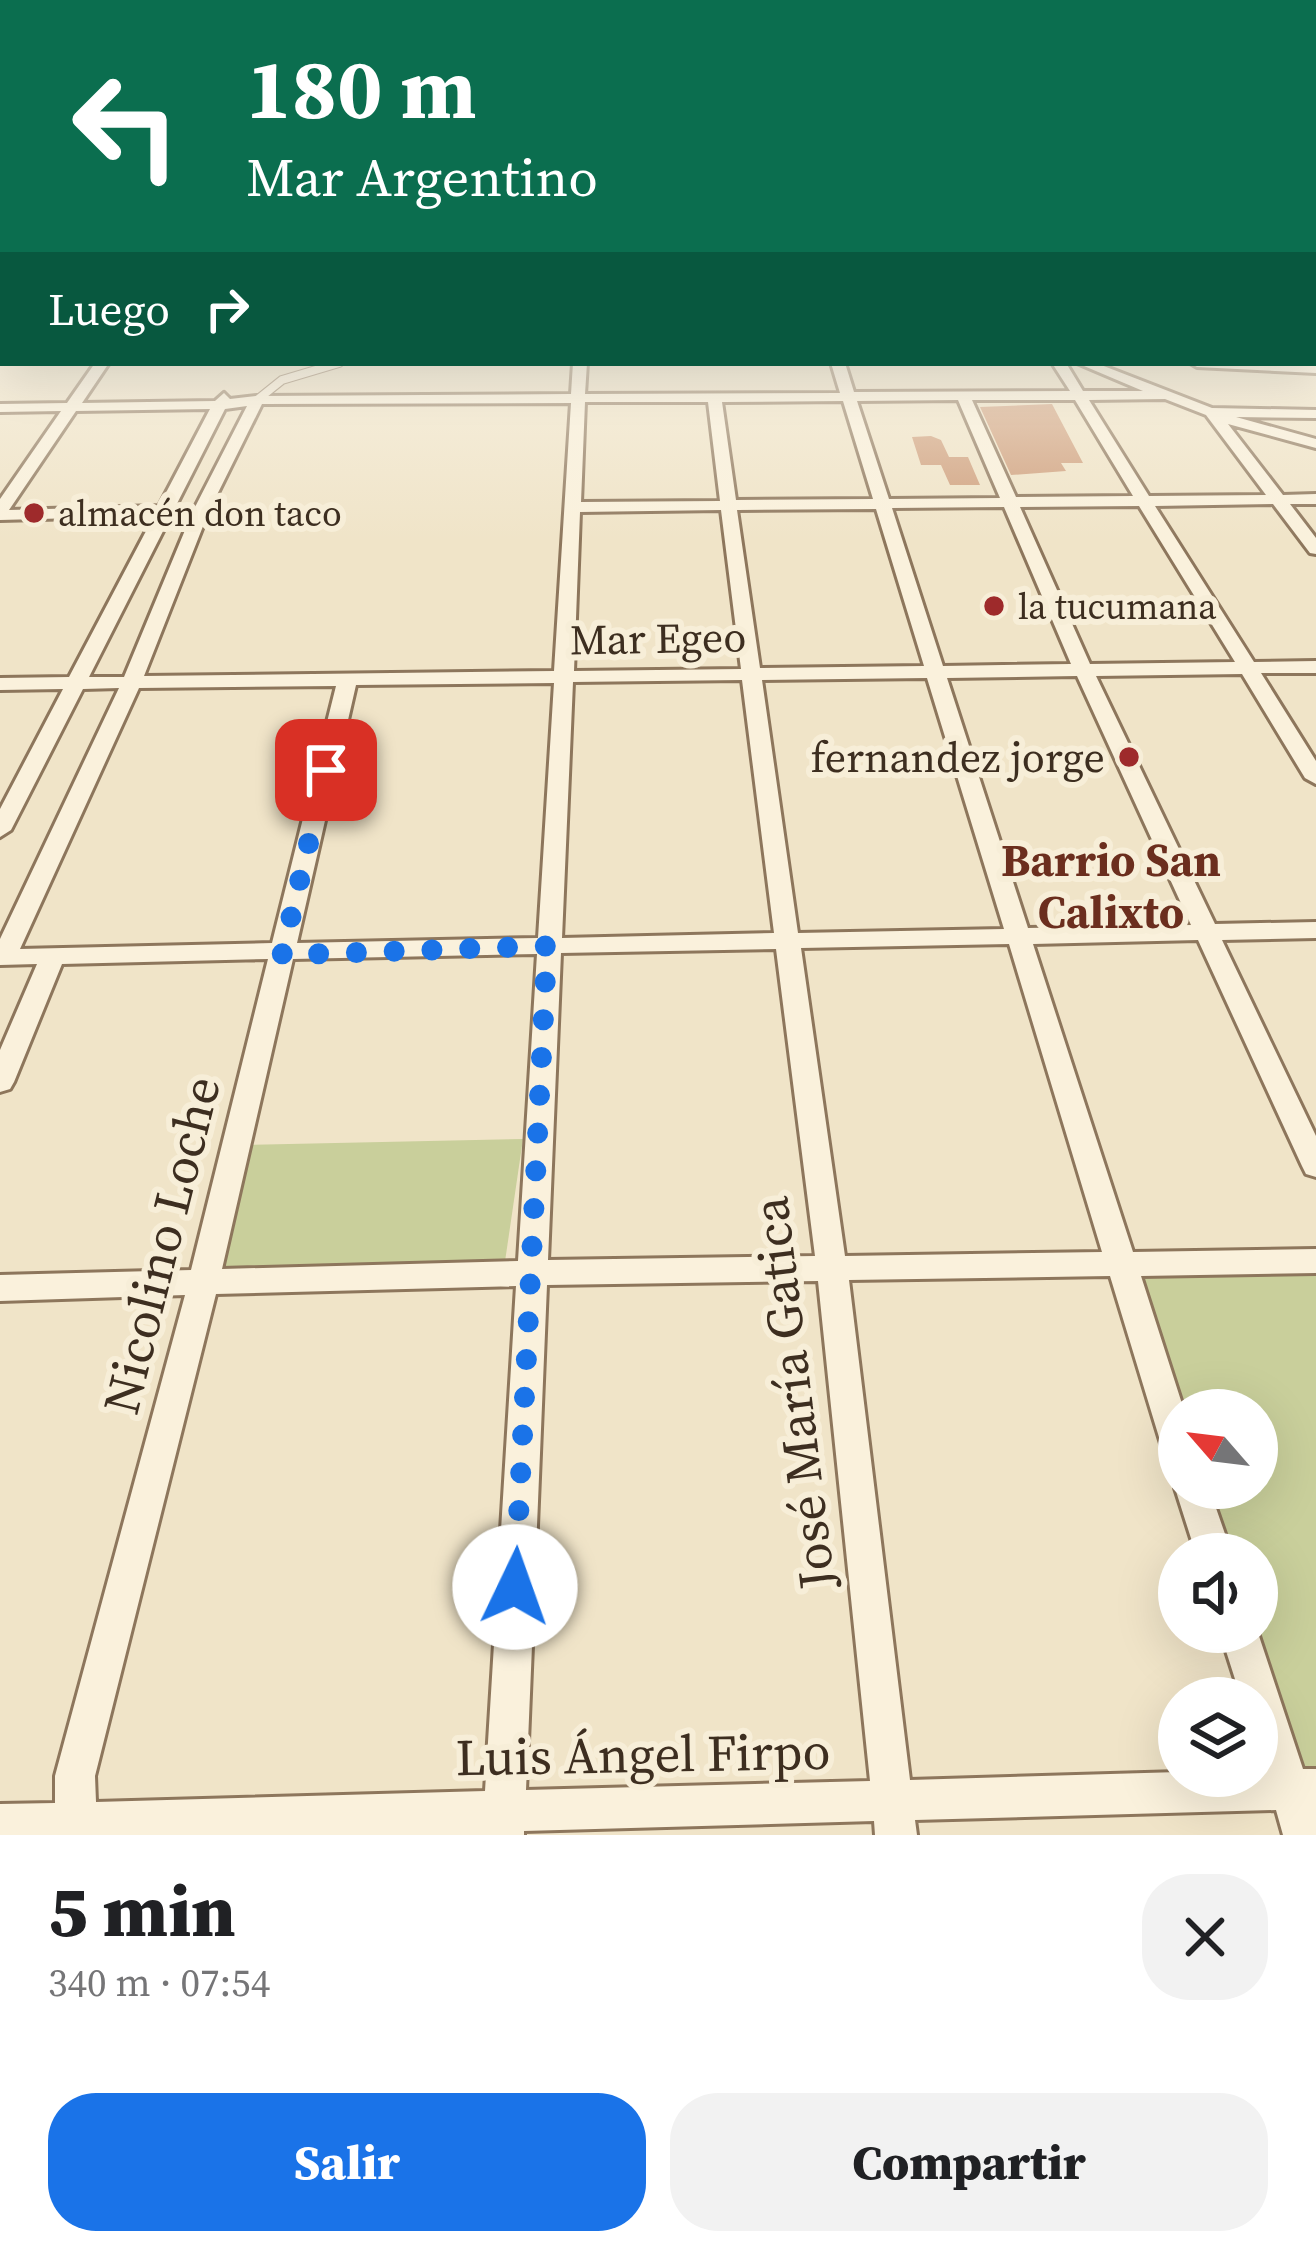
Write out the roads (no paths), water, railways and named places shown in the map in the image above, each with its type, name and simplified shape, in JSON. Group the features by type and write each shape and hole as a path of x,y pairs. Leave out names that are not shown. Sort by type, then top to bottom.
{"street":[{"path":"0,513 98,370"},
{"path":"504,1823 580,370"},
{"path":"840,370 1160,1389"},
{"path":"1062,370 1316,778"},
{"path":"1101,370 1211,412 1316,444"},
{"path":"963,395 1083,669 1316,1166"},
{"path":"0,404 1168,395"},
{"name":"José María Gatica","path":"714,397 832,1271 894,1818"},
{"path":"257,400 201,511 131,682 2,957 282,955 788,939 1316,930"},
{"path":"0,830 222,401"},
{"path":"1211,412 1316,415"},
{"path":"1211,412 1316,549"},
{"path":"571,507 1316,499"},
{"path":"0,513 167,511"},
{"name":"Mar Egeo","path":"0,684 1316,667"},
{"name":"Nicolino Loche","path":"76,1831 75,1776 204,1282 348,677"},
{"path":"0,1082 52,956"},
{"path":"0,1288 530,1273 1316,1261"},
{"path":"1248,1653 1303,1790 1304,1835"},
{"name":"Luis Ángel Firpo","path":"0,1826 76,1831 894,1818 1303,1790"}],"lane":[{"path":"257,400 282,380 317,370"}],"place":[{"name":"almacén don taco","path":"34,513"},
{"name":"la tucumana","path":"994,606"},
{"name":"fernandez jorge","path":"1129,757"}],"district":[{"name":"Barrio San Calixto","path":"1111,886"}]}
